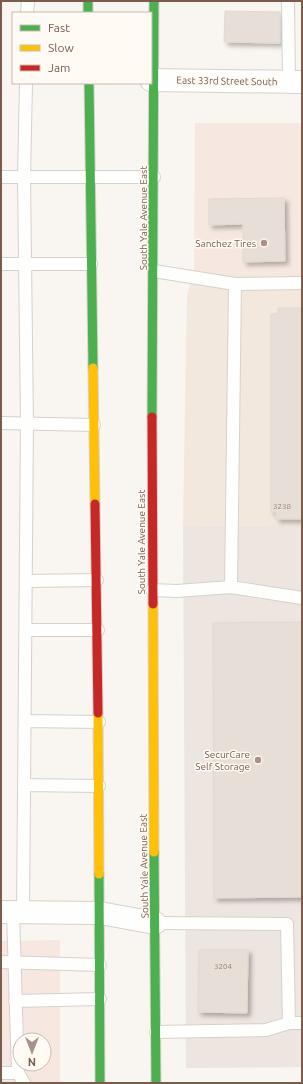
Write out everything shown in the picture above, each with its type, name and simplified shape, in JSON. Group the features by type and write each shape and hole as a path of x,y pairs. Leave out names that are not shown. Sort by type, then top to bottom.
{"main road":[{"path":"88,1 88,12"},
{"name":"South Yale Avenue East","path":"154,1 152,590 156,1083"},
{"path":"88,84 98,630 100,1083"}],"street":[{"name":"East 33rd Street South","path":"153,80 296,82"},
{"path":"13,912 100,913 155,923"}],"lane":[{"path":"27,12 28,1"},
{"path":"288,1 296,82"},
{"path":"16,1032 13,912 24,785 26,630 27,423 24,178 26,84"},
{"path":"1,178 154,177"},
{"path":"1,264 91,264"},
{"path":"154,271 235,284 302,283"},
{"path":"232,587 235,284"},
{"path":"1,423 94,425"},
{"path":"26,581 97,580"},
{"path":"152,590 177,591 232,587 302,598"},
{"path":"26,630 98,630"},
{"path":"25,722 99,722"},
{"path":"24,785 99,786"},
{"path":"155,923 287,924 289,1023"},
{"path":"1,962 100,965"},
{"path":"15,1001 100,999"},
{"path":"156,1032 266,1030 289,1023 302,1022"},
{"path":"1,1073 18,1072 24,1083"}],"shaded area":[{"path":"195,123 302,123 302,273 194,272"},
{"path":"194,272 302,273 302,525 183,526 187,296"},
{"path":"302,525 302,1067 186,1068 183,526"},
{"path":"60,940 60,1083 1,1083 1,941"}],"building":[{"path":"225,11 280,12 280,43 224,42"},
{"name":"Sanchez Tires","path":"284,198 285,261 243,262 243,224 209,225 209,199"},
{"path":"278,308 302,308 302,519 276,519 276,512 271,512 271,314 278,314"},
{"name":"SecurCare Self Storage","path":"302,622 302,897 214,898 213,623"},
{"path":"199,950 248,950 247,1013 198,1012"}],"traffic: fast":[{"path":"88,1 88,12"},
{"path":"152,417 154,1"},
{"path":"89,84 93,368"},
{"path":"154,852 156,1083"},
{"path":"99,874 100,1083"}],"traffic: slow":[{"path":"93,368 95,504"},
{"path":"153,604 154,852"},
{"path":"98,713 99,874"}],"traffic: jam":[{"path":"152,417 153,604"},
{"path":"95,504 98,713"}],"place":[{"name":"Sanchez Tires","path":"264,243"},
{"name":"SecurCare Self Storage","path":"258,760"}]}
